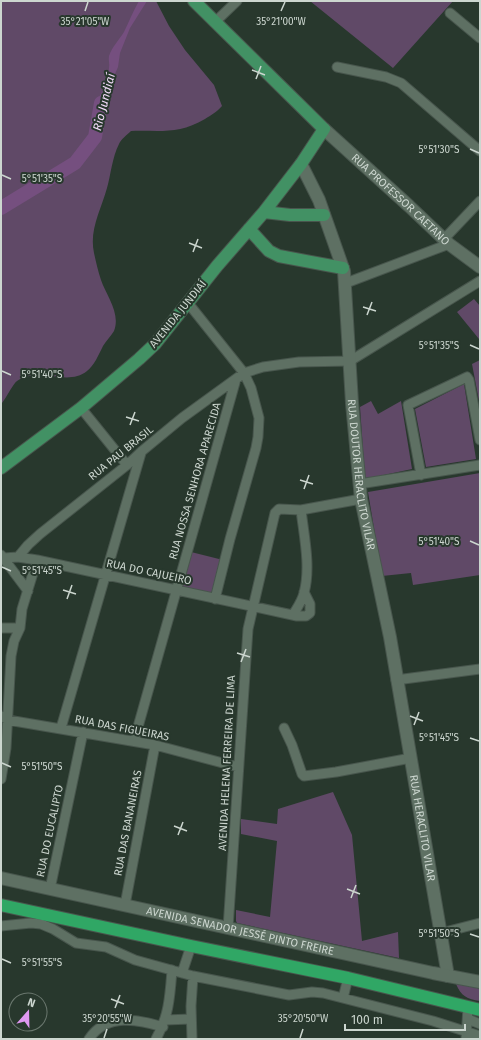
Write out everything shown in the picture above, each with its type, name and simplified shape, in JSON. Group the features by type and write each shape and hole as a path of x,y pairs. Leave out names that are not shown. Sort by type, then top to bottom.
{"highway":[{"path":"1,905 38,918 191,946 348,978 472,1012"}],"main road":[{"path":"194,1 324,130"},
{"name":"AVENIDA JUNDIAÍ","path":"1,468 81,408 155,344 217,266 264,212 301,164 324,130"},
{"path":"264,212 290,215 324,215"},
{"path":"249,229 269,251 278,256 343,268"}],"street":[{"path":"215,22 237,1"},
{"path":"450,14 480,38"},
{"path":"337,67 386,76 400,82 480,151"},
{"name":"RUA PROFESSOR CAETANO","path":"324,130 446,242 480,267"},
{"path":"301,164 324,215 343,268"},
{"path":"346,283 446,242 480,201"},
{"name":"RUA DOUTOR HERACLITO VILAR","path":"343,268 346,283 350,361 361,499 380,585 396,680"},
{"path":"350,361 480,281"},
{"path":"188,303 240,376 251,388 259,418 258,437 230,539 216,599"},
{"name":"RUA PAU BRASIL","path":"18,557 40,534 127,465 182,418 240,376 263,367 299,362 350,361"},
{"name":"RUA NOSSA SENHORA APARECIDA","path":"177,590 240,376"},
{"path":"421,475 408,405 467,377 469,380 480,440"},
{"path":"81,408 127,465"},
{"path":"61,728 142,451"},
{"path":"360,484 480,465"},
{"path":"291,615 304,592 306,568 301,510 361,499"},
{"name":"AVENIDA HELENA FERREIRA DE LIMA","path":"228,928 238,767 250,615 254,607 275,513 279,509 301,510"},
{"path":"2,557 28,591"},
{"name":"RUA DO CAJUEIRO","path":"2,557 18,557 37,560 291,615 306,616 310,613 310,604 304,592"},
{"path":"1,779 6,748 5,718 11,656 14,641 20,628 22,609 37,560"},
{"path":"134,741 177,590"},
{"path":"1,628 20,628"},
{"path":"396,680 480,669"},
{"name":"RUA HERACLITO VILAR","path":"396,680 411,758 448,976"},
{"name":"RUA DAS FIGUEIRAS","path":"5,718 155,745 238,767"},
{"path":"284,728 304,776 336,772 411,758"},
{"name":"RUA DO EUCALIPTO","path":"50,889 83,732"},
{"name":"RUA DAS BANANEIRAS","path":"125,905 155,745"},
{"name":"AVENIDA SENADOR JESSÉ PINTO FREIRE","path":"1,878 480,982"},
{"path":"1,926 38,918 76,943 106,947 135,960 193,976 289,994 316,992 433,1022 466,1035 480,1036"},
{"path":"441,933 480,924"},
{"path":"182,973 191,946"},
{"path":"156,1039 164,1023 169,1002 172,970"},
{"path":"192,1039 191,1019 193,976"},
{"path":"343,998 348,978"},
{"path":"466,1035 472,1012"},
{"path":"472,1012 480,1024"},
{"path":"89,1039 102,1027 117,1021 138,1020 164,1023 191,1019"}],"shaded area":[{"path":"1,1 156,1 169,26 185,50 214,85 222,106 216,112 195,124 169,131 131,131 121,140 115,155 107,188 96,220 93,236 94,253 99,273 103,286 112,304 116,318 114,331 103,346 90,369 87,371 71,377 34,375 25,377 15,383 2,403"},
{"path":"310,1 453,1 393,68"},
{"path":"474,299 480,306 479,339 457,312"},
{"path":"480,360 480,406 472,364"},
{"path":"464,384 476,459 426,467 415,409"},
{"path":"371,401 378,414 401,401 412,469 365,479 360,407"},
{"path":"480,473 480,575 413,585 411,573 382,576 368,492"},
{"path":"191,552 223,560 214,594 181,589"},
{"path":"333,792 352,835 362,941 398,932 399,958 237,923 236,921 236,910 270,917 277,841 241,834 241,819 277,824 278,809"},
{"path":"456,984 480,988 480,1001 471,999 462,994"}],"water":[{"path":"139,1 147,1 130,28 120,53 118,67 104,106 101,123 94,122 95,108 108,75 110,53 124,32"}],"waterway":[{"name":"Rio Jundiaí","path":"1,208 75,163 95,137 101,103"}]}
